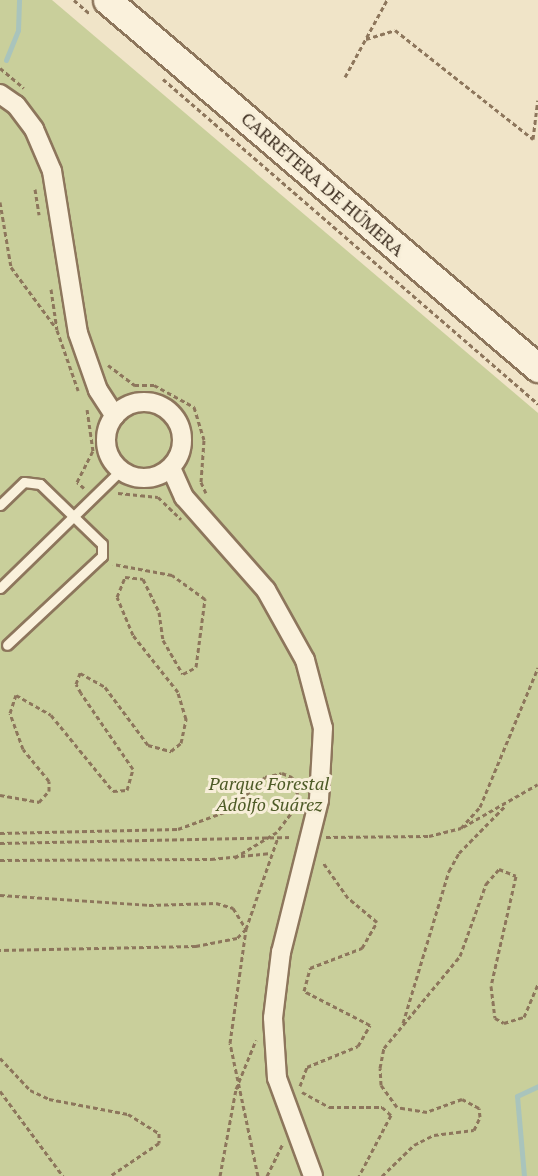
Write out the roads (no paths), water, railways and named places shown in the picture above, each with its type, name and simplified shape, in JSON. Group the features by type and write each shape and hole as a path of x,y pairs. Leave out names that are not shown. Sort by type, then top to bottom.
{"main road":[{"path":"132,0 186,49 206,83"},
{"name":"CARRETERA DE HÚMERA","path":"99,8 206,83 538,368"}],"street":[{"path":"0,94 34,129 52,171 78,333 98,390 115,416"},
{"path":"141,402 158,404 173,414 182,431 182,451 171,468 146,479 120,471 106,444 115,416 141,402"},
{"path":"171,468 193,508 266,590 305,660 323,728 319,800 309,854 281,952 273,1018 272,1051 291,1125 313,1176"}],"lane":[{"path":"0,588 120,471"},
{"path":"0,505 24,482 40,484 102,544 102,556 7,645"}],"waterway":[{"path":"6,60 18,30 19,0"},
{"path":"524,1176 517,1096 538,1086"}],"park label":[{"name":"Parque Forestal Adolfo Suárez","path":"269,794"}]}
